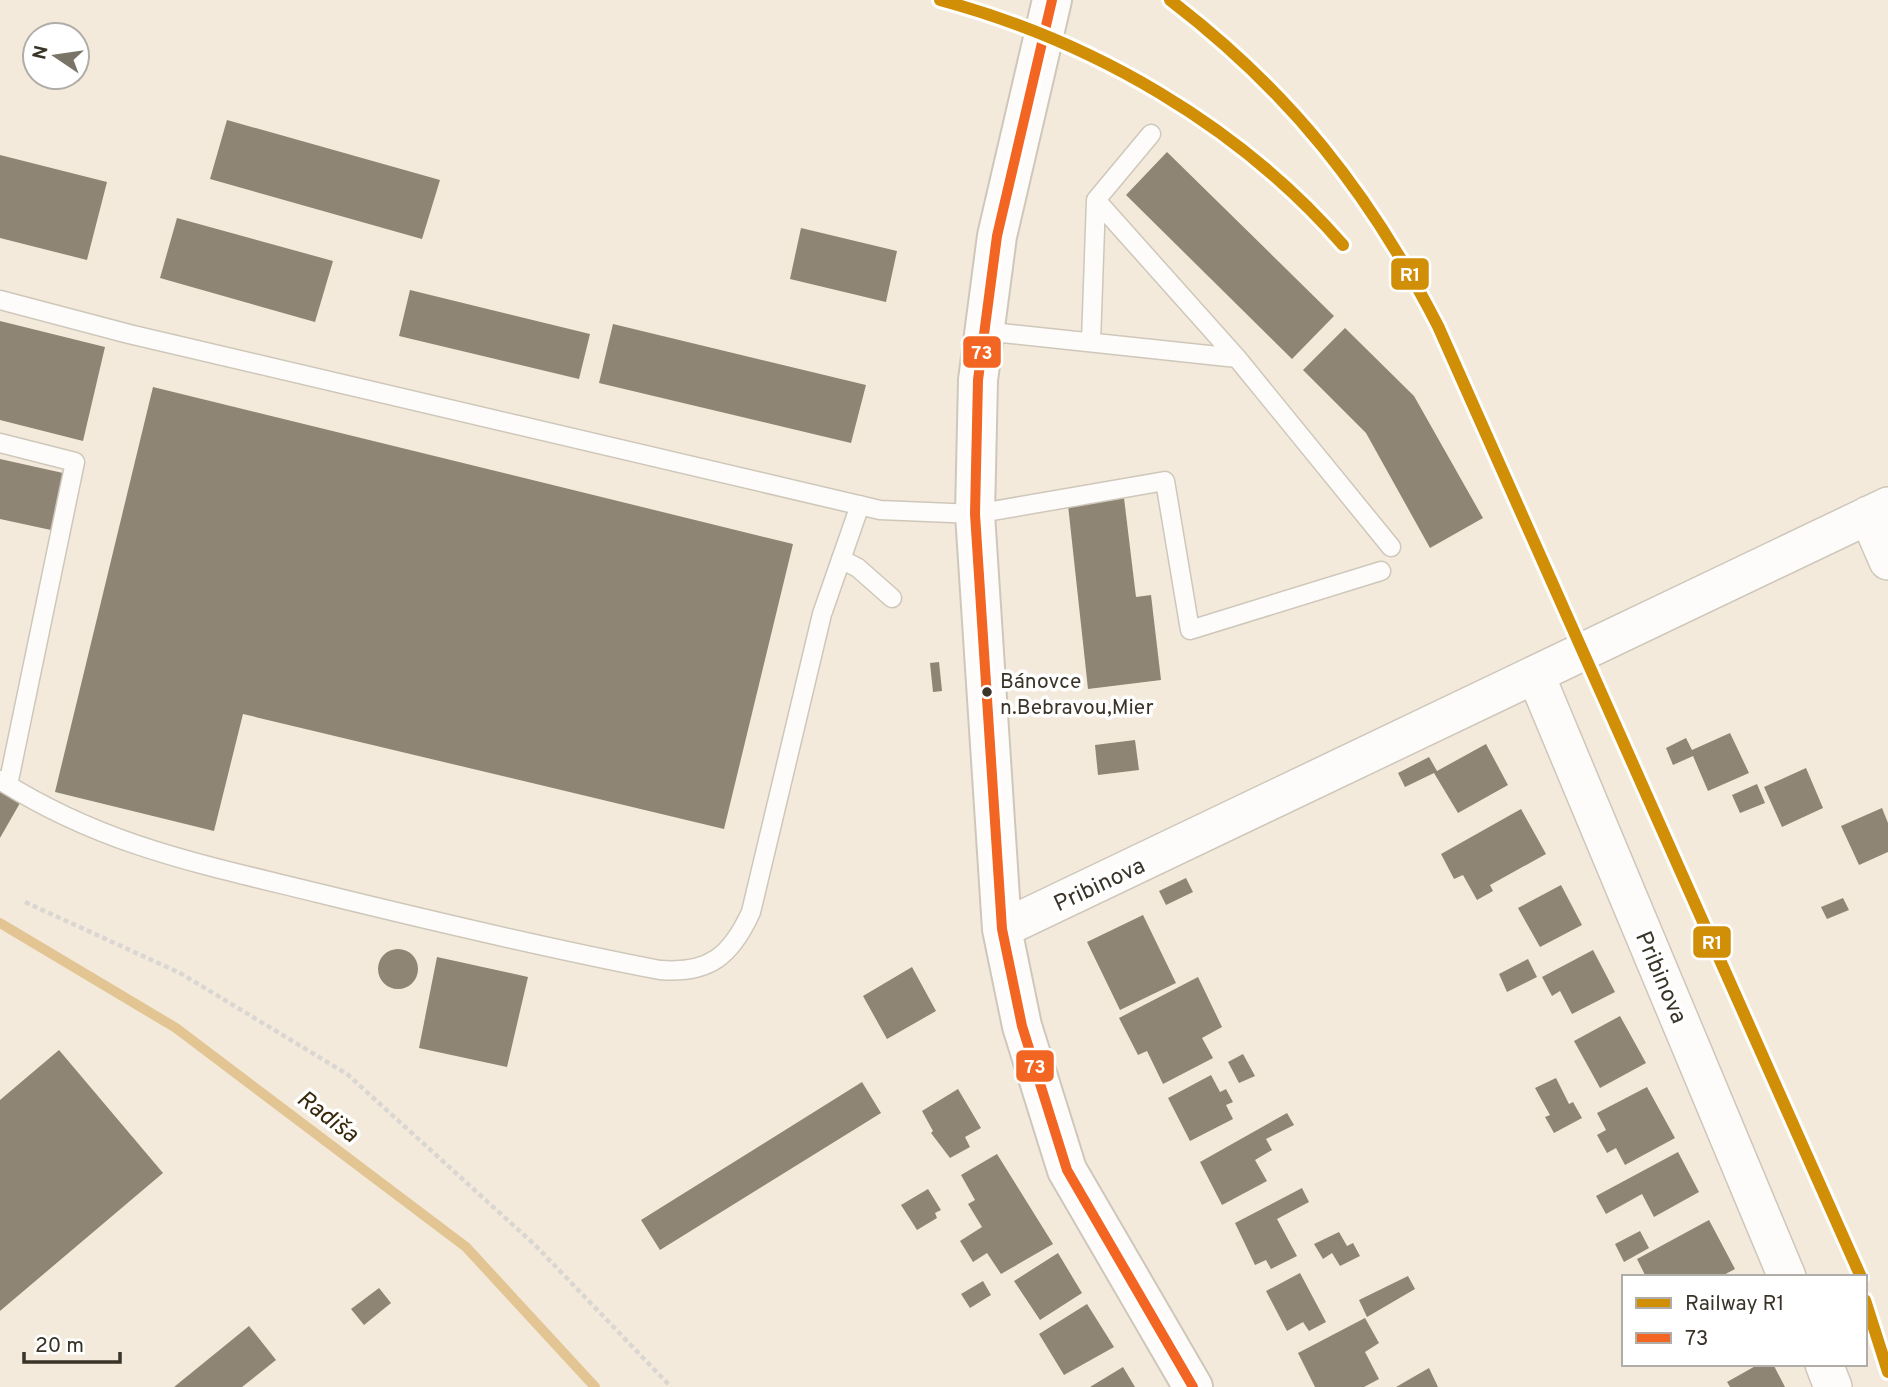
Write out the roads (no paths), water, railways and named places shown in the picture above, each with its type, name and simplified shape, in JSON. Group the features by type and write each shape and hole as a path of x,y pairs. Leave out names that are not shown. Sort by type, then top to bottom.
{"street":[{"path":"1052,0 997,236 983,331 975,446 975,514 1002,929 1022,1026 1067,1170 1193,1387"},
{"path":"1878,510 1888,561"},
{"name":"Pribinova","path":"1002,929 1536,677 1878,510"},
{"name":"Pribinova","path":"1536,677 1786,1275"},
{"path":"1825,1366 1833,1387"}],"lane":[{"path":"1091,342 1096,200 1151,134"},
{"path":"1096,200 1237,358 1391,547"},
{"path":"0,300 128,334 860,505 898,511 975,514 1166,481 1189,630 1381,570"},
{"path":"983,331 1237,358"},
{"path":"0,443 75,462 4,783 42,807 149,851 513,941 660,970 685,972 708,966 724,953 742,931 751,912 822,614 860,505"},
{"path":"841,559 858,568 892,598"}],"waterway":[{"name":"Radiša","path":"0,923 176,1028 466,1247 595,1387"}],"rail line":[{"name":"R1","path":"940,0 997,17 1052,39 1107,64 1160,93 1258,162 1302,202 1343,245"},
{"name":"R1","path":"1170,0 1253,71 1289,108 1355,188 1412,277 1438,326 1860,1275"},
{"name":"R1","path":"1867,1306 1888,1372"}],"place":[{"name":"Bánovce n.Bebravou,Mier","path":"987,692"}]}
